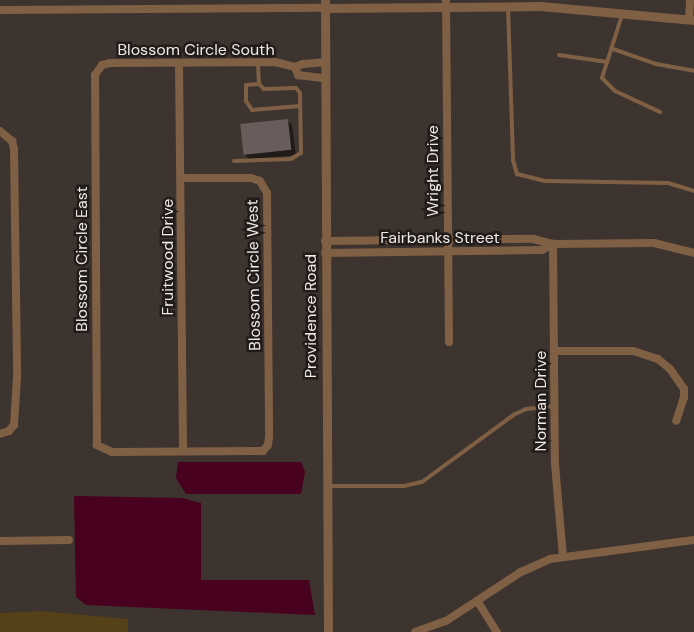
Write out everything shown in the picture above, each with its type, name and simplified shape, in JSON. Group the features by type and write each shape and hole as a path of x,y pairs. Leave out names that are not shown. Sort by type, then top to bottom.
{"street":[{"path":"0,10 57,4 446,3 540,6 691,20 690,0"},
{"name":"Wright Drive","path":"446,3 448,342"},
{"name":"Providence Road","path":"325,4 328,632"},
{"name":"Blossom Circle South","path":"99,69 110,63 275,62 295,68 303,64 324,62"},
{"name":"Fruitwood Drive","path":"179,63 183,451"},
{"name":"Blossom Circle South","path":"295,68 298,75 324,78"},
{"name":"Blossom Circle East","path":"99,69 95,75 94,93 96,438 100,448 112,452 183,451"},
{"path":"0,131 12,141 14,149 17,377 15,425 9,431 0,434"},
{"name":"Blossom Circle West","path":"181,178 251,178 266,186 269,437 265,449 183,451"},
{"name":"Fairbanks Street","path":"325,241 533,239 553,244 654,243 694,254"},
{"name":"Fairbanks Street","path":"326,253 542,250 553,244"},
{"name":"Norman Drive","path":"553,244 556,499 563,557"},
{"path":"554,351 633,351 658,359 670,369 684,389 676,421"},
{"path":"0,541 69,540"},
{"path":"415,632 446,621 521,572 550,559 694,540"},
{"path":"478,602 497,632"}],"lane":[{"path":"508,6 513,150 517,174 546,181 668,183 694,191"},
{"path":"622,14 613,49 602,78 615,91 660,112"},
{"path":"613,49 656,64 694,71"},
{"path":"559,54 608,62"},
{"path":"234,161 297,157 301,153 300,93 296,88 264,89 259,84 258,62"},
{"path":"259,84 246,86 246,101 252,110 300,106"},
{"path":"327,486 405,486 422,482 515,414 526,409 555,406"}],"shaded area":[{"path":"178,462 301,462 305,472 301,494 186,494 176,478"},
{"path":"74,496 182,498 201,503 201,580 309,580 315,615 86,605 76,597"},
{"path":"40,611 128,619 128,632 0,632 0,613"}],"building":[{"path":"288,119 291,150 244,155 240,124"}]}
